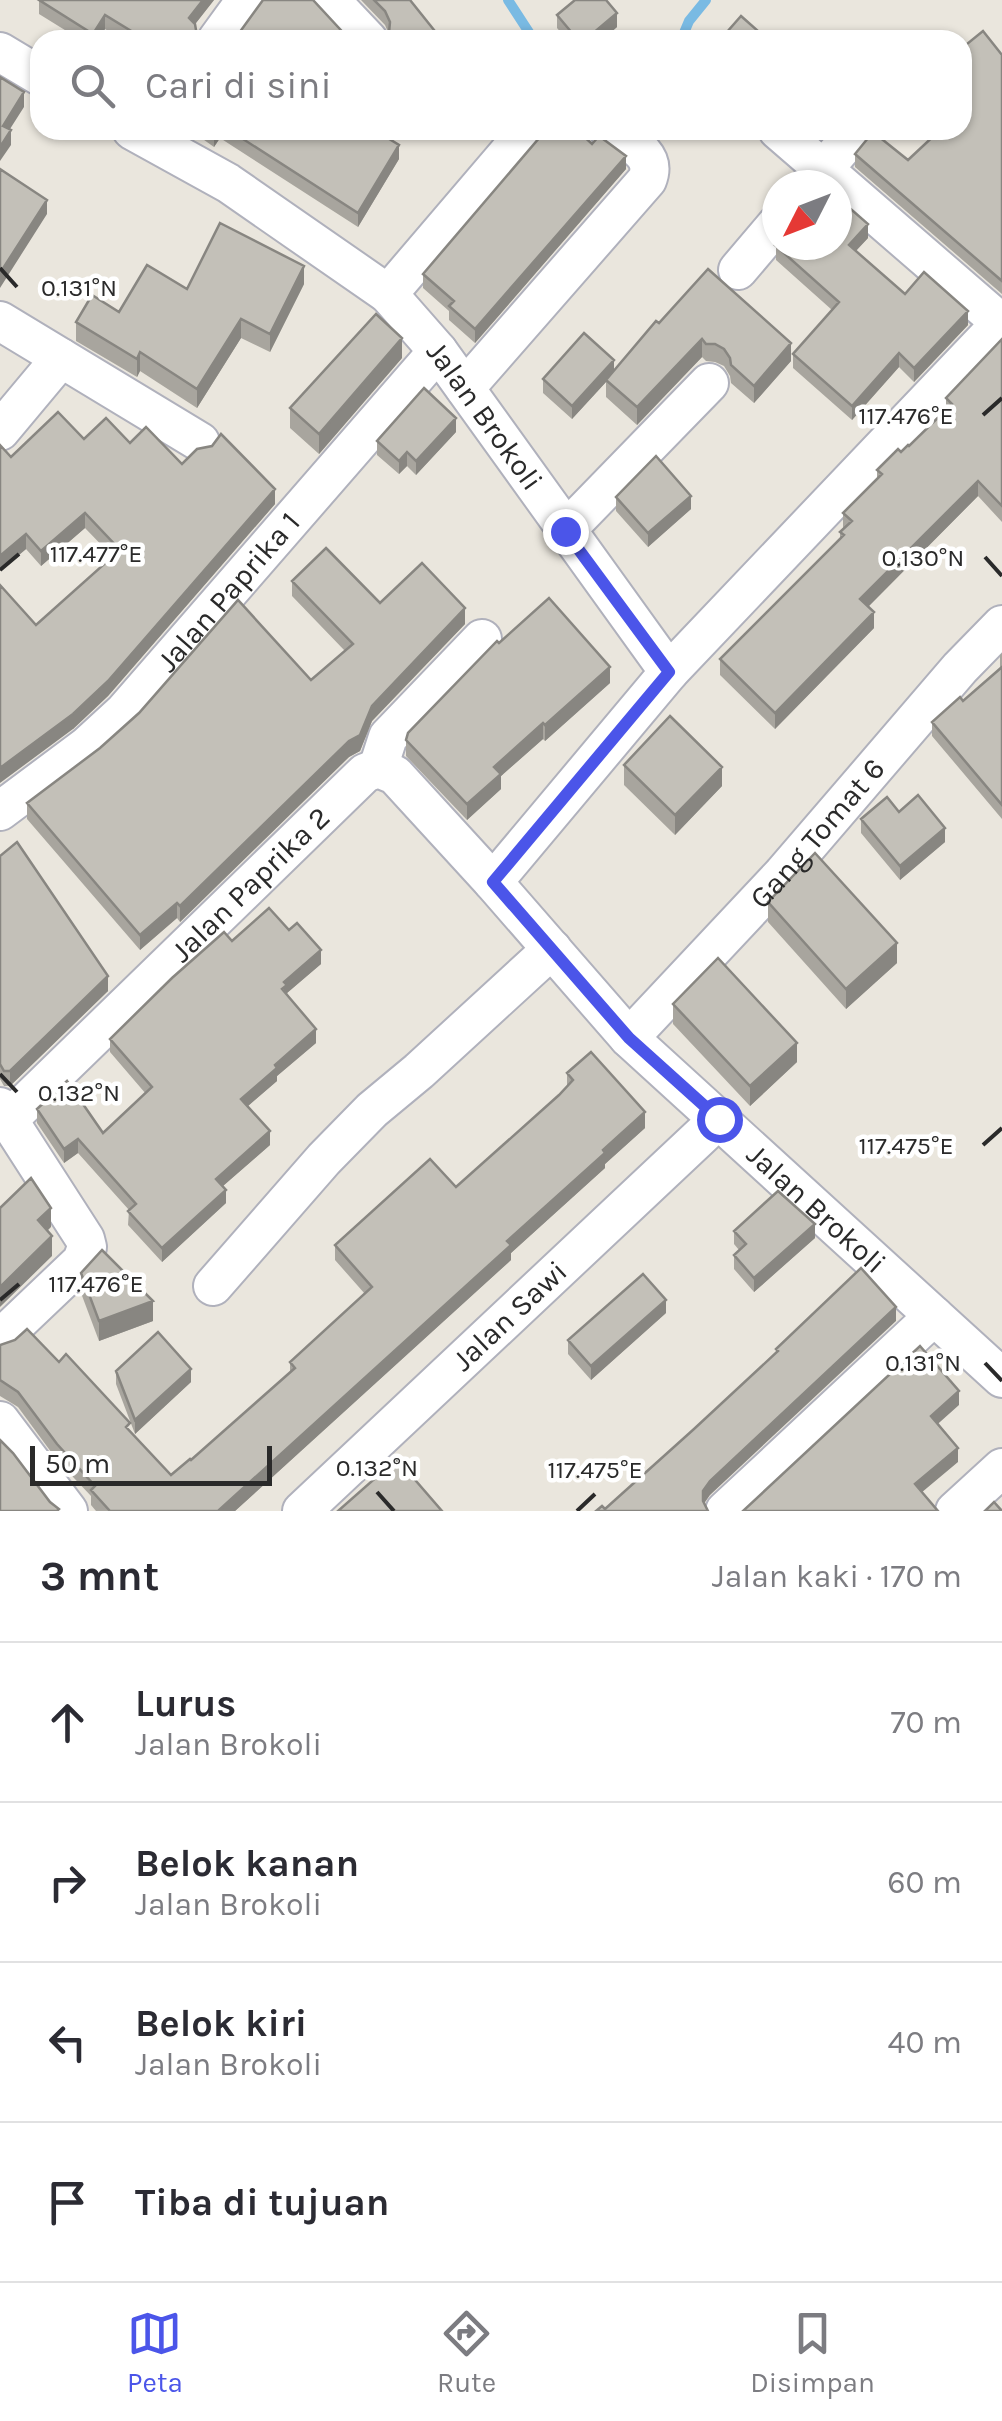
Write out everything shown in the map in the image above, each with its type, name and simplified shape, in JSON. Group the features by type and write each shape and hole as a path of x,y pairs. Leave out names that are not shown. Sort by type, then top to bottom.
{"street":[{"path":"224,30 246,0"},
{"path":"330,0 358,30"},
{"path":"0,52 30,70"},
{"name":"Jalan Brokoli","path":"154,140 228,183 388,294 438,351 669,672"},
{"path":"388,294 519,140"},
{"path":"465,388 647,180 647,157 625,140"},
{"path":"786,140 810,170"},
{"path":"823,170 848,140"},
{"path":"482,640 388,737 378,768 394,775 493,882 669,672 1002,323 852,206"},
{"path":"738,270 762,242"},
{"path":"0,321 200,442"},
{"name":"Jalan Paprika 1","path":"0,811 87,746 124,712 438,351"},
{"path":"0,432 60,358"},
{"path":"565,531 709,383"},
{"name":"Gang Tomat 6","path":"629,1038 783,874 960,668 1002,625"},
{"name":"Jalan Paprika 2","path":"4,1113 365,774 378,768"},
{"name":"Jalan Brokoli","path":"493,882 629,1038 1002,1378"},
{"path":"212,1286 372,1110 552,949"},
{"path":"0,1339 82,1261 86,1247 85,1239 4,1113"},
{"name":"Jalan Sawi","path":"302,1511 719,1119"},
{"path":"725,1511 934,1316"},
{"path":"0,1421 68,1511"},
{"path":"955,1511 1002,1468"}],"building":[{"path":"39,0 203,0 189,18 196,30 130,30 105,15 96,30 87,30"},
{"path":"263,0 313,0 341,30 241,30"},
{"path":"374,0 410,0 434,30 389,30 385,11"},
{"path":"575,0 606,0 617,13 597,30 570,30 557,15"},
{"path":"741,16 757,30 729,30"},
{"path":"983,31 1002,55 1002,281 855,154 866,140 883,140 908,160 929,140 972,140 972,40"},
{"path":"0,77 24,92 3,126 11,130 0,147"},
{"path":"245,140 391,140 399,145 358,213"},
{"path":"537,140 588,140 592,144 604,140 626,156 475,329 449,306 454,301 423,274"},
{"path":"0,169 47,200 0,273"},
{"path":"852,210 868,224 852,242"},
{"path":"220,223 304,266 270,334 241,319 197,389 140,352 137,359 76,322 92,295 119,312 147,265 187,289"},
{"path":"852,248 905,294 924,272 968,311 914,368 899,353 852,406 793,354 839,302 792,260 852,260"},
{"path":"708,269 791,343 754,386 731,365 724,349 702,339 637,407 606,380 656,321 659,323"},
{"path":"376,314 402,338 319,434 290,408"},
{"path":"584,333 614,360 572,406 543,379"},
{"path":"1002,339 1002,506 978,481 860,599 874,612 775,713 720,659 844,535 840,532 852,521 843,513 882,474 877,470 898,449 901,452 909,446 952,404 946,398"},
{"path":"424,388 456,418 416,461 407,452 399,461 377,441"},
{"path":"58,412 84,439 106,418 130,443 146,427 182,464 197,449 212,446 221,434 275,489 108,681 73,714 0,768 0,585 36,625 120,550 85,513 41,551 26,534 0,556 0,445 11,457"},
{"path":"656,456 691,496 648,533 616,497"},
{"path":"326,548 380,603 422,563 465,608 372,706 360,735 349,741 180,906 177,903 140,935 27,803 139,713 238,600 311,680 353,644 292,581"},
{"path":"549,598 610,667 494,767 501,774 467,804 406,740 408,733 497,641"},
{"path":"1002,667 1002,805 932,722"},
{"path":"670,716 722,767 675,815 624,765"},
{"path":"918,795 945,828 900,866 861,819 887,797 899,812"},
{"path":"17,842 108,976 10,1071 4,1071 0,1064 0,856"},
{"path":"815,853 897,943 846,989 768,902"},
{"path":"269,908 289,930 297,923 321,950 284,982 287,985 282,989 316,1029 241,1099 270,1131 216,1179 226,1190 162,1248 128,1211 136,1204 78,1139 64,1149 37,1109 67,1081 103,1133 152,1087 110,1039 224,932 232,941"},
{"path":"718,958 797,1043 750,1086 673,1004"},
{"path":"591,1052 645,1112 507,1241 511,1245 218,1511 110,1511 91,1490 95,1486 18,1392 0,1380 0,1345 15,1340 27,1329 59,1362 66,1354 130,1423 126,1427 171,1475 295,1368 290,1362 372,1287 335,1245 430,1159 456,1187 559,1095 573,1080 567,1073"},
{"path":"31,1178 51,1208 38,1220 52,1236 0,1287 0,1208"},
{"path":"778,1191 815,1224 754,1278 734,1255 746,1244 734,1231"},
{"path":"102,1250 153,1301 99,1321 81,1273"},
{"path":"861,1268 896,1307 710,1481 703,1491 708,1511 596,1511 602,1506 605,1509 694,1429"},
{"path":"643,1274 666,1300 591,1366 568,1340"},
{"path":"158,1332 191,1369 135,1420 116,1371"},
{"path":"920,1346 959,1391 931,1416 958,1448 915,1484 938,1511 743,1511"},
{"path":"0,1440 59,1509 57,1511 0,1510"},
{"path":"397,1459 442,1511 338,1511"},
{"path":"994,1502 1002,1511 985,1511"}],"waterway":[{"path":"508,0 528,30"},
{"path":"685,30 706,0"}],"route":[{"path":"565,531 669,672 493,882 629,1038 719,1119"}]}
